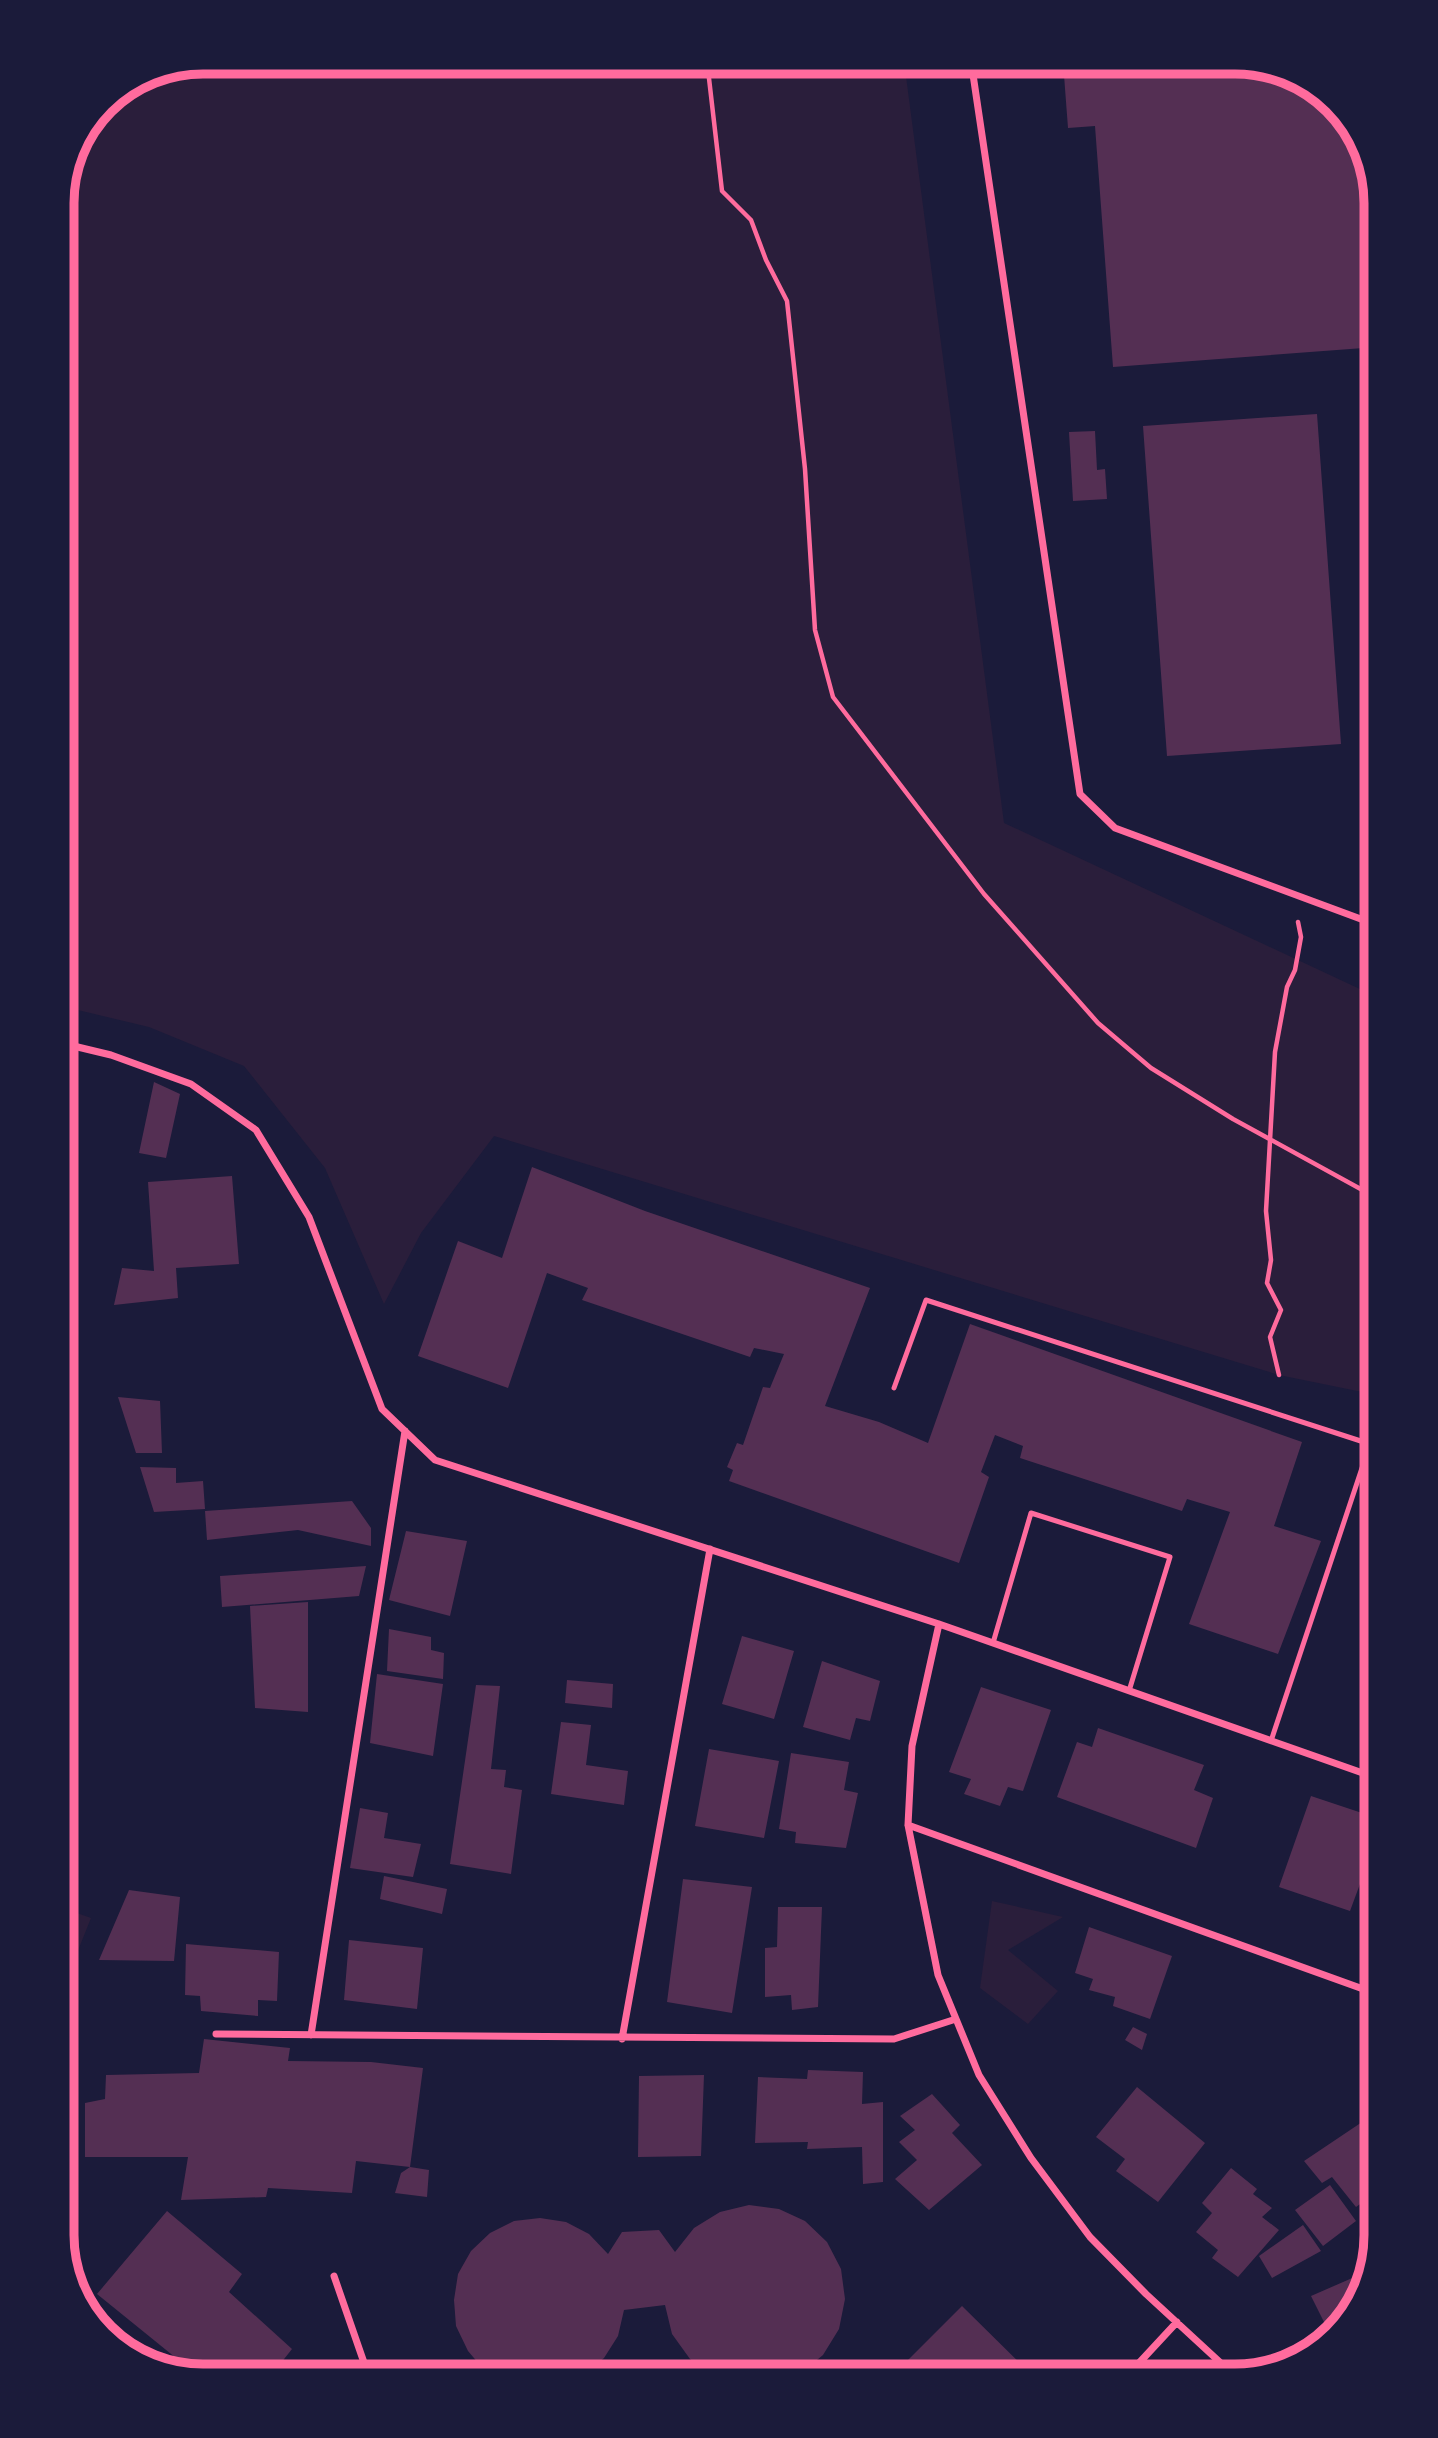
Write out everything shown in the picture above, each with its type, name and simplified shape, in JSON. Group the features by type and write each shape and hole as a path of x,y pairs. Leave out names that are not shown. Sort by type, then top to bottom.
{"street":[{"path":"973,74 1080,794 1115,828 1364,920"},
{"path":"74,1046 111,1055 191,1084 256,1130 309,1217 383,1409 435,1460 939,1624 1364,1773"},
{"path":"311,2035 405,1431"},
{"path":"622,2039 710,1549"},
{"path":"939,1624 912,1746 908,1825 938,1975 979,2075 1031,2158 1090,2236 1223,2364"},
{"path":"908,1825 1364,1989"},
{"path":"216,2034 894,2039 956,2020"},
{"path":"334,2276 365,2364"},
{"path":"1138,2364 1177,2322"}],"lane":[{"path":"894,1388 926,1300 1364,1442"},
{"path":"1271,1741 1364,1462"},
{"path":"993,1643 1031,1513 1170,1557 1129,1691"}],"path":[{"path":"708,74 722,191 751,220 766,260 787,301 806,469 815,630 833,697 984,894 1098,1023 1151,1068 1270,1140 1364,1191"},
{"path":"1279,1375 1269,1337 1282,1310 1267,1283 1271,1260 1266,1211 1276,1052 1300,937 1292,895"}],"shaded area":[{"path":"906,74 1004,823 1364,991 1364,1392 1279,1375 494,1136 421,1233 384,1304 325,1168 244,1066 149,1027 74,1009 74,194 83,153 100,124 111,111 138,91 161,80 186,75"},
{"path":"992,1901 1063,1917 1008,1950 1058,1991 1028,2024 980,1988"},
{"path":"74,1912 91,1918 74,1960"}],"building":[{"path":"1064,74 1244,74 1277,80 1307,95 1332,117 1343,131 1360,169 1364,203 1364,348 1113,367 1095,126 1068,128"},
{"path":"1317,414 1341,744 1167,756 1143,426"},
{"path":"1095,431 1097,470 1105,469 1107,499 1073,501 1069,432"},
{"path":"154,1082 180,1094 166,1158 139,1153"},
{"path":"532,1167 645,1211 870,1288 825,1406 879,1422 928,1443 970,1324 1302,1442 1274,1526 1321,1541 1278,1654 1189,1624 1230,1512 1187,1499 1182,1511 1020,1458 1023,1446 995,1435 981,1472 989,1477 959,1563 729,1481 733,1470 727,1467 737,1443 743,1445 763,1387 770,1388 784,1354 754,1348 750,1357 582,1300 588,1288 547,1273 508,1388 418,1356 458,1241 502,1258"},
{"path":"232,1176 239,1264 176,1268 178,1298 114,1305 122,1268 154,1271 148,1182"},
{"path":"118,1397 160,1401 162,1453 136,1453"},
{"path":"140,1467 176,1468 176,1483 203,1481 205,1509 154,1512"},
{"path":"352,1501 371,1528 371,1546 298,1530 207,1540 205,1511"},
{"path":"406,1531 467,1541 450,1616 389,1600"},
{"path":"366,1566 359,1596 222,1607 220,1576"},
{"path":"308,1602 308,1712 255,1708 250,1606"},
{"path":"389,1629 431,1637 431,1650 444,1653 443,1679 387,1671"},
{"path":"742,1636 794,1651 774,1719 722,1704"},
{"path":"822,1661 880,1681 870,1721 856,1718 850,1740 803,1727"},
{"path":"377,1674 443,1684 433,1756 370,1743"},
{"path":"567,1680 613,1684 612,1708 565,1703"},
{"path":"476,1685 500,1686 491,1769 506,1770 504,1787 522,1790 511,1874 450,1864"},
{"path":"981,1687 1051,1710 1023,1791 1008,1787 1000,1806 964,1794 971,1779 949,1772"},
{"path":"561,1722 591,1725 586,1765 628,1771 624,1805 551,1794"},
{"path":"1098,1728 1204,1765 1194,1790 1213,1798 1196,1848 1057,1797 1077,1742 1092,1747"},
{"path":"709,1749 779,1761 764,1838 695,1826"},
{"path":"791,1753 849,1762 844,1790 858,1793 846,1848 795,1843 796,1832 779,1829"},
{"path":"1311,1796 1364,1814 1364,1873 1350,1911 1279,1887"},
{"path":"360,1808 388,1813 384,1838 421,1844 413,1877 350,1868"},
{"path":"384,1876 447,1889 442,1914 380,1899"},
{"path":"683,1879 752,1887 732,2013 667,2002"},
{"path":"129,1890 180,1897 174,1961 99,1960"},
{"path":"778,1907 822,1907 818,2007 792,2010 791,1995 765,1997 765,1948 777,1947"},
{"path":"1089,1927 1172,1956 1150,2019 1113,2006 1115,1997 1089,1990 1093,1979 1075,1973"},
{"path":"349,1940 423,1948 417,2009 344,2000"},
{"path":"186,1944 279,1952 277,2001 258,2000 258,2016 201,2011 200,1996 185,1995"},
{"path":"1133,2027 1147,2034 1142,2050 1125,2040"},
{"path":"204,2039 290,2048 288,2061 371,2062 423,2068 410,2167 356,2161 352,2193 268,2188 266,2197 181,2200 188,2157 85,2157 85,2103 105,2099 106,2075 199,2073"},
{"path":"808,2070 863,2072 862,2104 883,2102 883,2182 863,2184 862,2147 807,2149 808,2142 755,2143 758,2077 807,2079"},
{"path":"704,2075 701,2156 638,2157 639,2076"},
{"path":"1137,2087 1205,2143 1158,2202 1116,2171 1125,2159 1096,2137"},
{"path":"932,2094 960,2125 952,2133 982,2165 929,2210 895,2179 917,2160 899,2142 915,2130 900,2116"},
{"path":"1364,2121 1364,2201 1356,2207 1332,2177 1322,2183 1304,2161"},
{"path":"410,2167 429,2170 427,2197 395,2193 401,2173"},
{"path":"1231,2168 1257,2189 1253,2194 1272,2208 1262,2217 1279,2230 1238,2277 1212,2258 1218,2250 1196,2232 1212,2213 1202,2203"},
{"path":"1330,2185 1356,2221 1323,2246 1295,2210"},
{"path":"749,2205 779,2209 805,2221 827,2242 841,2269 845,2299 839,2329 823,2355 812,2364 696,2364 672,2334 665,2305 624,2310 618,2336 597,2364 479,2364 468,2351 456,2326 454,2300 458,2274 471,2251 490,2233 514,2221 540,2218 566,2222 589,2234 608,2254 622,2232 659,2230 675,2252 694,2228 720,2212"},
{"path":"167,2211 242,2274 229,2292 292,2349 280,2364 194,2364 174,2361 176,2358 97,2294"},
{"path":"1303,2225 1321,2251 1272,2278 1259,2256"},
{"path":"1358,2275 1343,2307 1326,2327 1311,2296"},
{"path":"962,2306 1021,2364 904,2364"}]}
